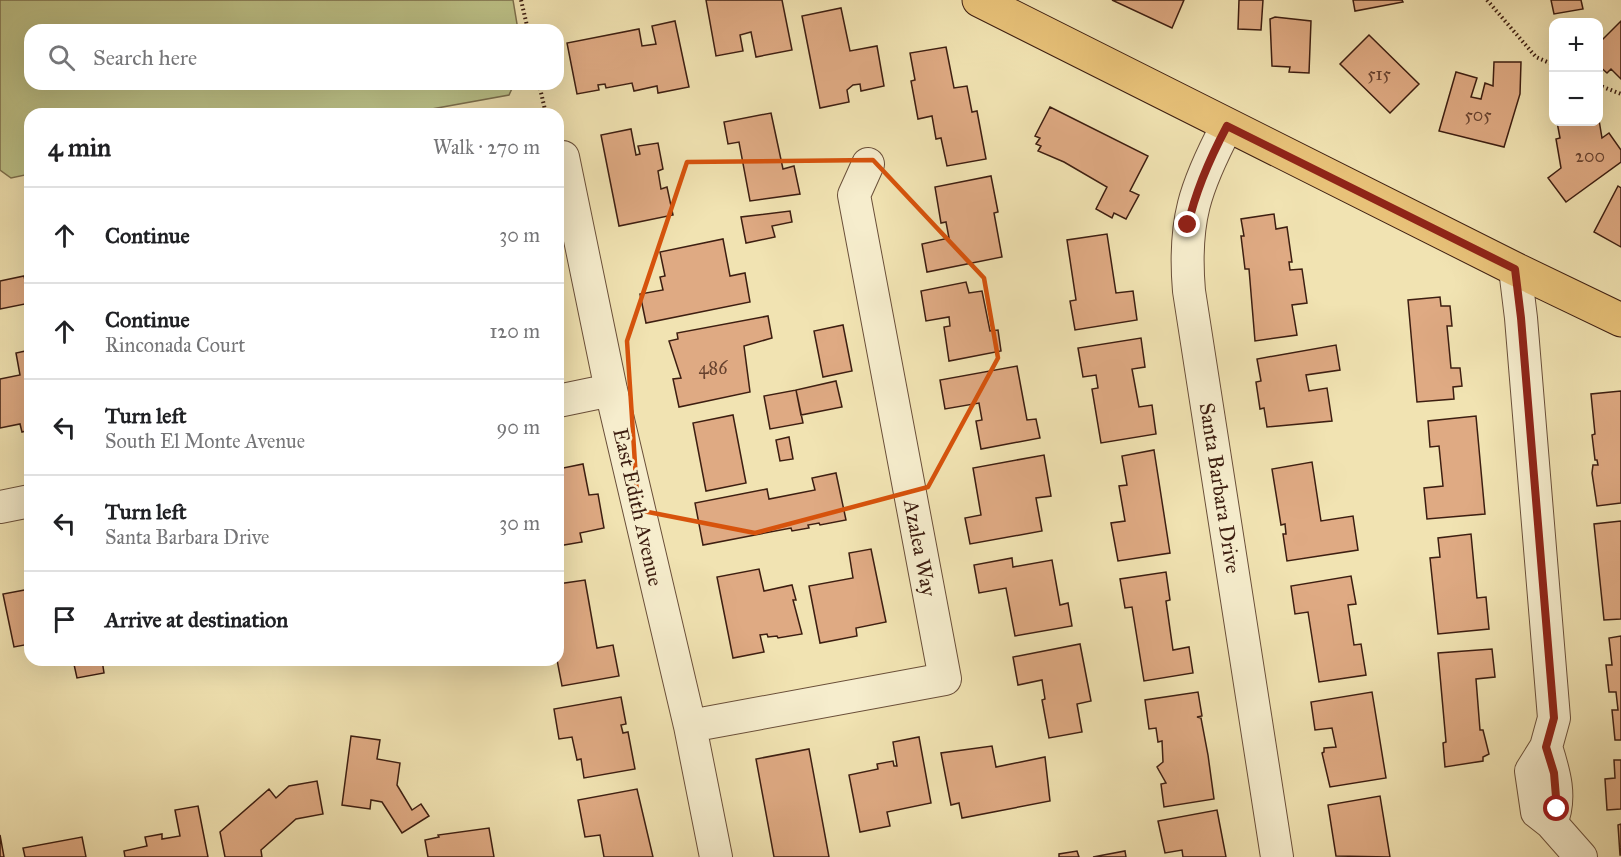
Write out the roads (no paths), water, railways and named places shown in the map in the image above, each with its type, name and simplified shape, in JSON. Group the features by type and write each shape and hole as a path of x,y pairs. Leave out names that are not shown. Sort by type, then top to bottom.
{"main road":[{"path":"979,0 1227,126 1621,320"}],"street":[{"name":"Santa Barbara Drive","path":"1227,126 1195,195 1188,225 1186,255 1189,291 1277,857"},
{"name":"East Edith Avenue","path":"564,162 611,390 690,726 716,857"},
{"name":"Azalea Way","path":"690,726 945,679 854,195 868,164"},
{"path":"1515,269 1521,318 1557,809 1551,823 1581,857"},
{"path":"564,399 611,390"},
{"path":"0,507 24,502"}]}
